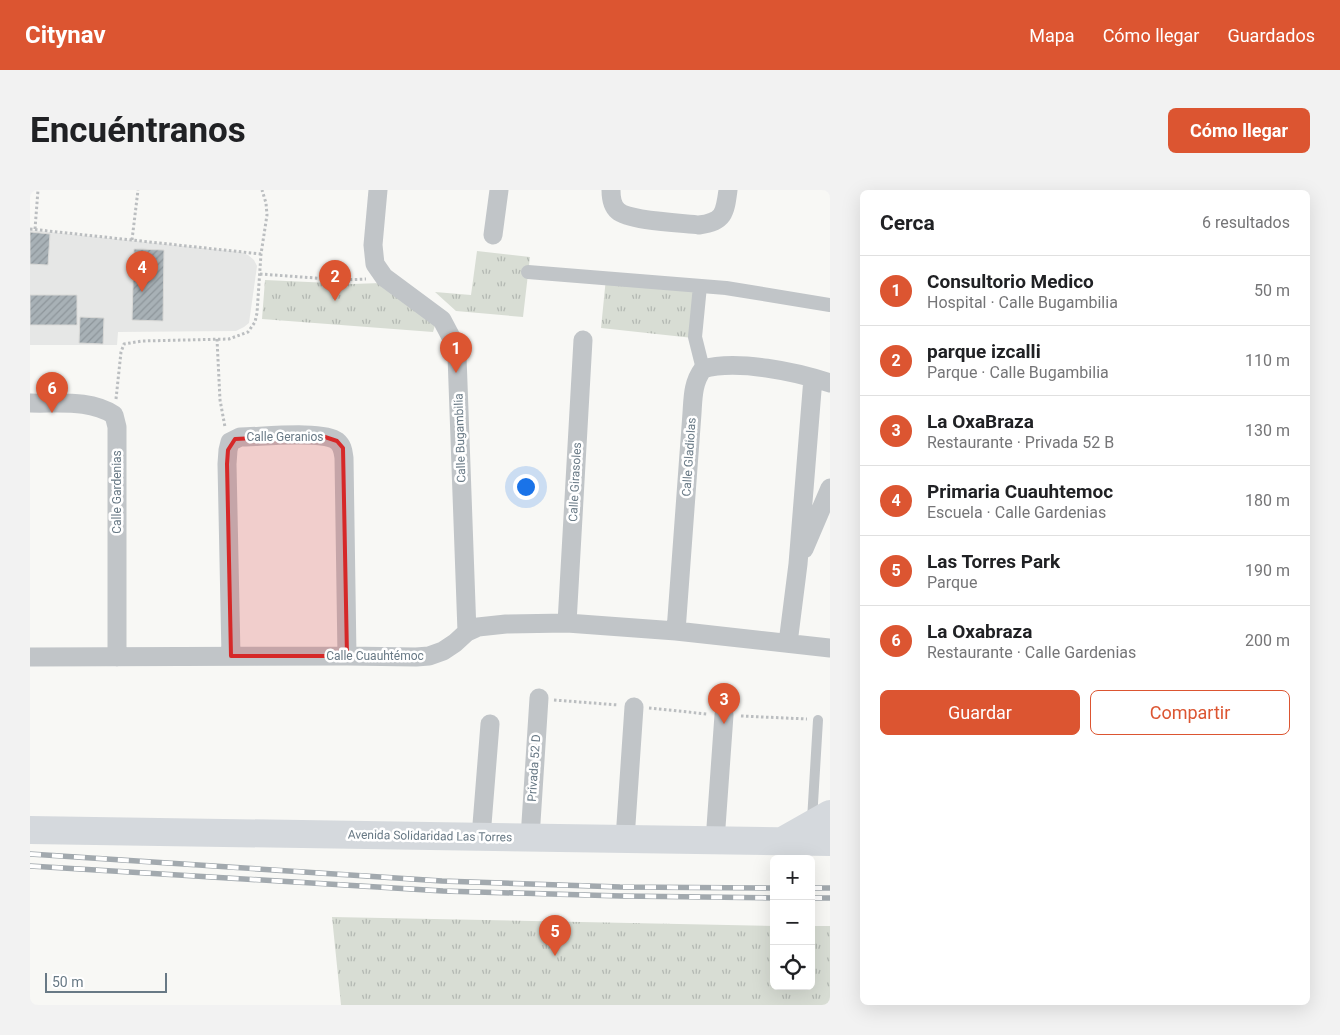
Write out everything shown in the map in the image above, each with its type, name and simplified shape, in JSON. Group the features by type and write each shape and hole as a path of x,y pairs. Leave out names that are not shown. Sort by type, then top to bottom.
{"main road":[{"name":"Avenida Solidaridad Las Torres","path":"30,830 782,842 824,827"}],"street":[{"name":"Calle Bugambilia","path":"378,190 372,254 375,264 384,277 442,320 452,339 457,356 467,632"},
{"path":"493,235 499,190"},
{"path":"611,190 613,205 620,213 631,217 699,225 710,224 723,215 728,190"},
{"path":"528,272 726,288 830,305"},
{"path":"700,286 695,337 703,369 724,365 763,369 822,380 788,643"},
{"name":"Calle Girasoles","path":"567,623 582,340"},
{"name":"Calle Gladiolas","path":"676,632 694,386 697,377 703,369"},
{"path":"30,403 93,404 106,409 114,415"},
{"name":"Calle Gardenias","path":"114,415 118,445 117,657"},
{"name":"Calle Geranios","path":"231,656 226,464 230,442 240,437 319,435 337,441 343,448 347,656"},
{"path":"798,564 830,488"},
{"name":"Calle Cuauhtémoc","path":"30,657 416,657 429,656 442,651 467,632 490,625 567,623 830,648"},
{"name":"Privada 52 D","path":"530,838 539,698"},
{"path":"625,839 634,707"},
{"path":"715,841 724,715"},
{"path":"481,837 490,724"}],"lane":[{"path":"818,720 824,827"}],"path":[{"path":"35,229 38,190"},
{"path":"132,240 138,190"},
{"path":"114,415 120,352 124,344 142,341 229,339 248,332 255,322 261,254 267,215 262,190"},
{"path":"30,229 261,254"},
{"path":"260,274 343,280 384,277"},
{"path":"217,339 220,400 230,442"},
{"path":"539,698 724,715 818,720"}],"highlighted area":[{"path":"319,435 337,441 343,448 347,656 231,656 227,464 228,450 235,439"}],"shaded area":[{"path":"30,230 241,252 254,260 257,266 249,323 236,331 118,332 117,345 30,345"}],"green space":[{"path":"477,251 530,257 523,317 456,311 435,292 471,295"},
{"path":"606,278 698,288 693,338 601,328"},
{"path":"265,280 352,284 381,283 436,322 433,332 262,319"},
{"path":"332,917 770,926 770,990 815,990 815,926 830,926 830,1005 341,1005"}],"building":[{"path":"30,232 50,234 48,265 30,264"},
{"path":"134,249 164,250 163,321 132,320"},
{"path":"30,295 77,295 77,325 30,325"},
{"path":"80,317 104,318 103,344 79,343"}],"railway":[{"path":"30,854 442,881 620,887 770,888"},
{"path":"30,866 443,891 770,898"},
{"path":"815,888 830,888"},
{"path":"815,898 830,898"}],"place":[{"name":"Primaria Cuauhtemoc","path":"142,292"},
{"name":"parque izcalli","path":"335,301"},
{"name":"Consultorio Medico","path":"456,373"},
{"name":"La Oxabraza","path":"52,413"},
{"name":"La OxaBraza","path":"724,724"},
{"name":"Las Torres Park","path":"555,956"}]}
